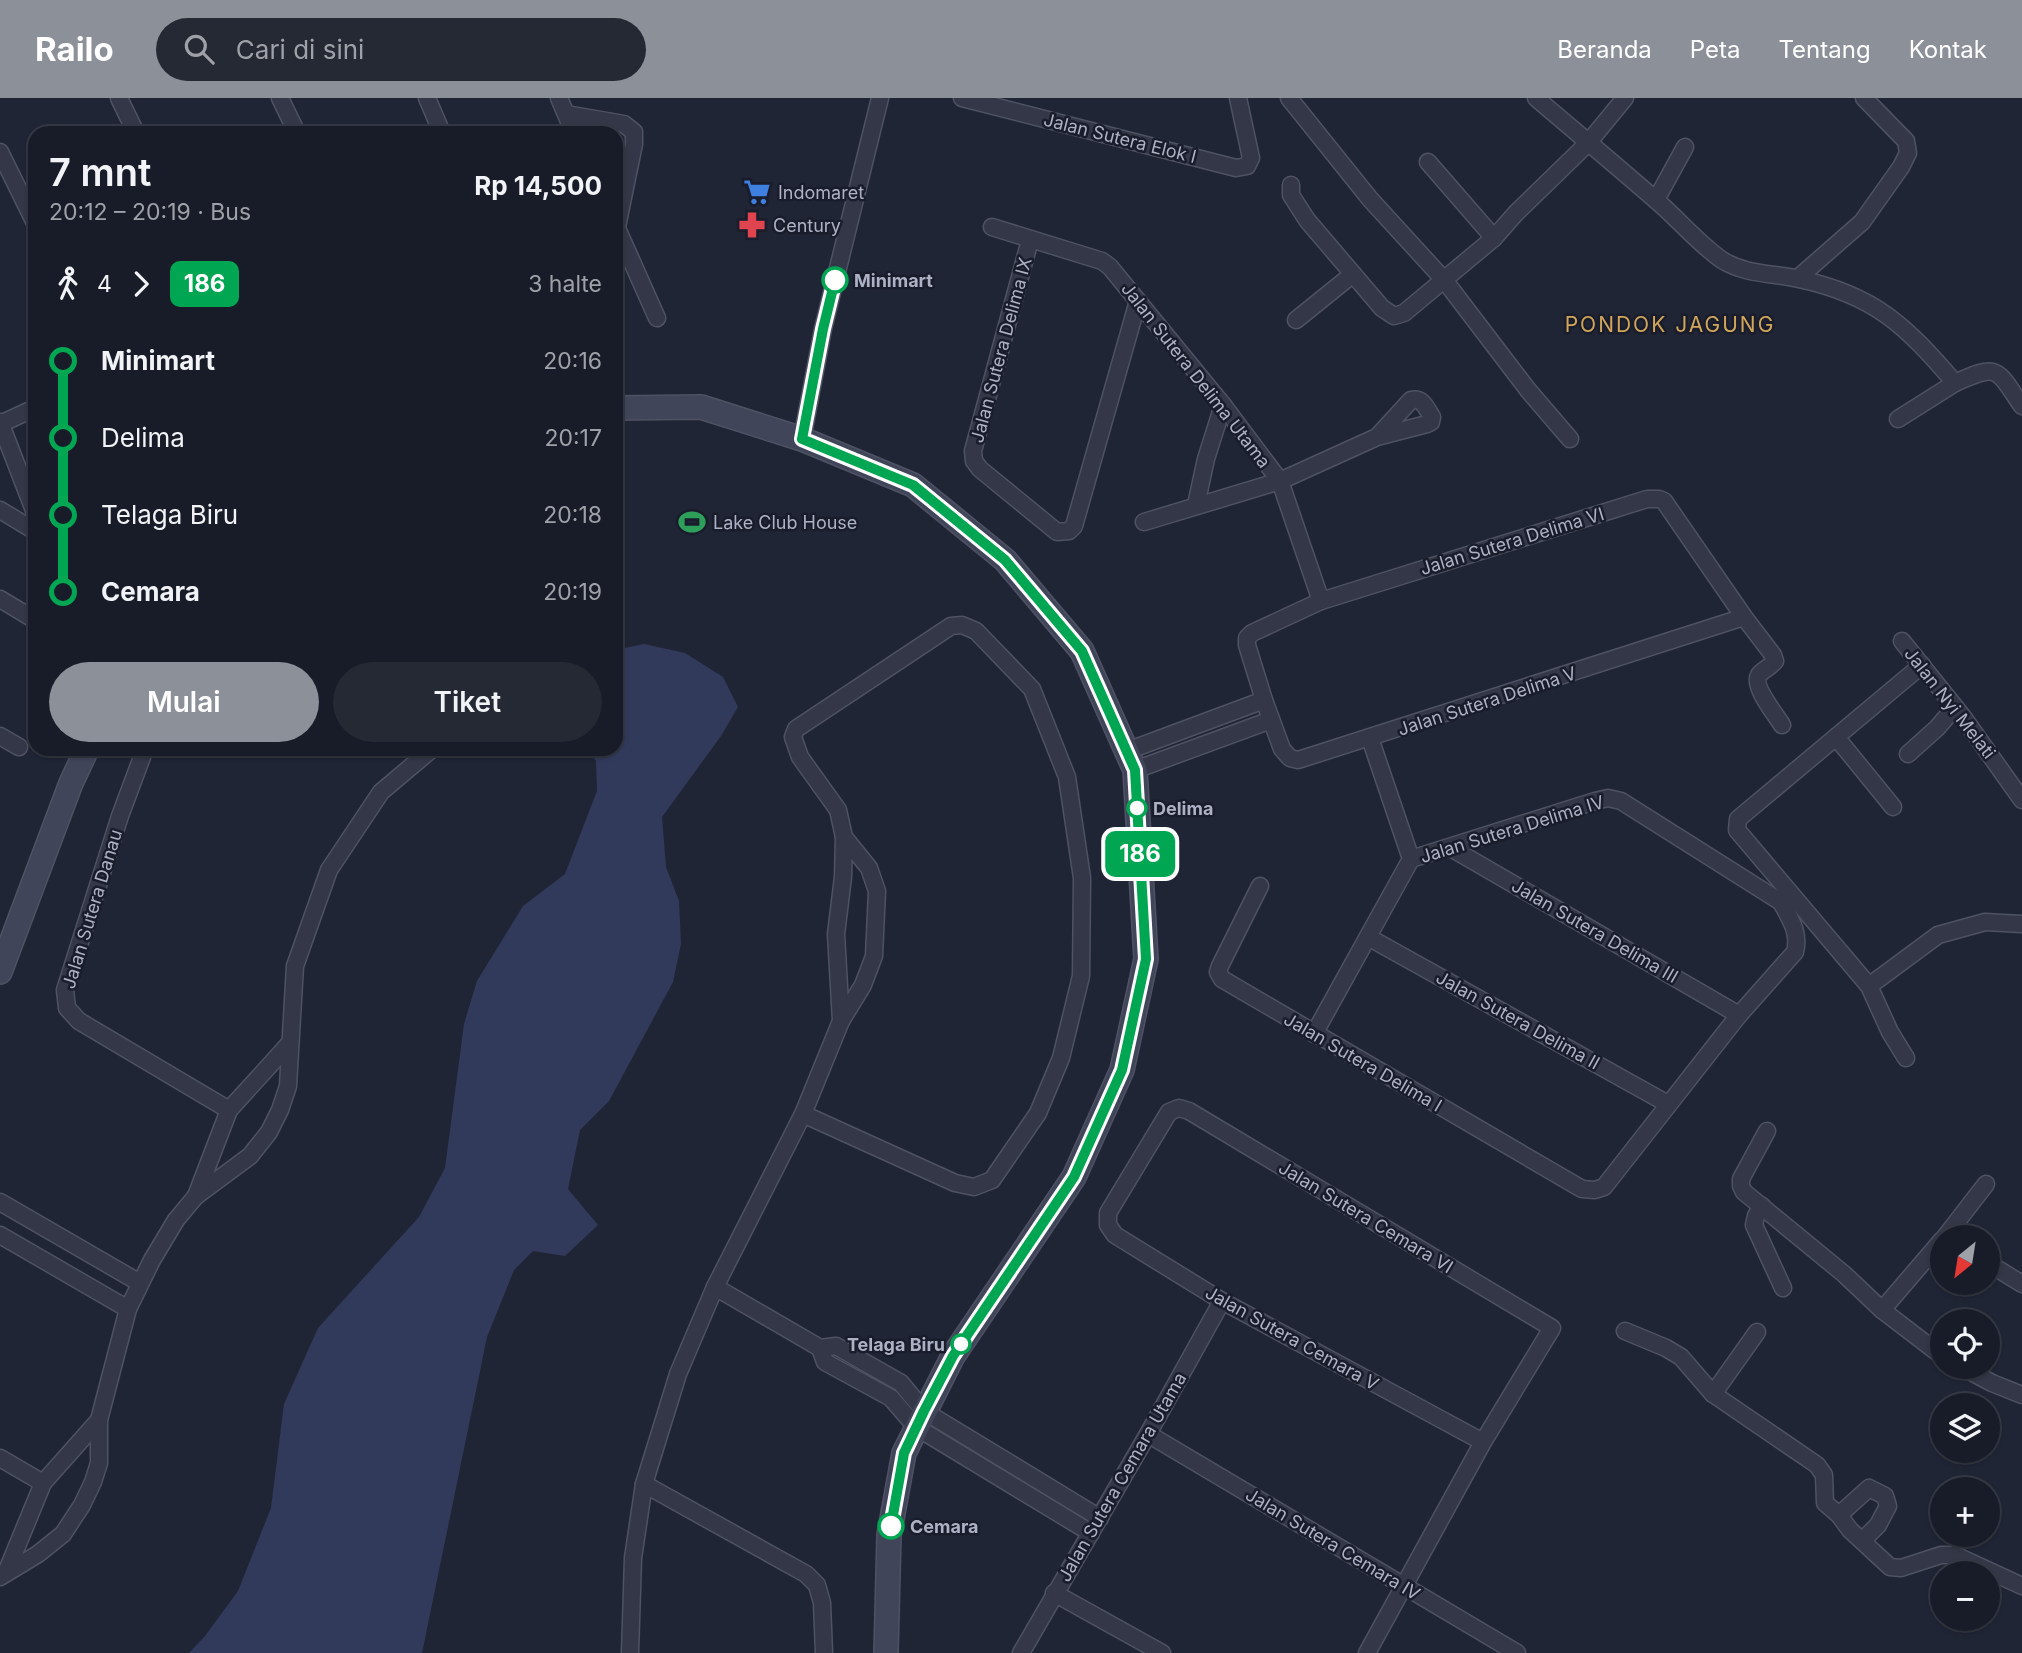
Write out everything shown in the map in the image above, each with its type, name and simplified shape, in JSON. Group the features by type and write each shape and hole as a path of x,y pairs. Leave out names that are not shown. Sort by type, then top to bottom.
{"street":[{"path":"119,98 133,126"},
{"path":"280,98 294,126"},
{"path":"427,98 439,126"},
{"path":"559,98 571,126"},
{"path":"802,439 823,329 880,98"},
{"name":"Jalan Sutera Elok I","path":"962,98 1007,104 1236,168 1247,166 1251,158 1238,98"},
{"path":"1536,98 1721,259 1758,274 1798,278 1851,293 1878,307 1921,343 1955,383"},
{"path":"1291,184 1291,195 1307,220 1382,308 1394,316 1404,313 1494,238 1588,143 1625,98"},
{"path":"1798,278 1862,222 1908,153 1906,141 1864,98"},
{"path":"1293,99 1370,200 1445,281 1528,390 1570,439"},
{"path":"566,114 624,124 634,132 623,194"},
{"path":"1656,200 1685,146"},
{"path":"0,152 28,209"},
{"path":"1429,162 1494,238"},
{"name":"Jalan Sutera Delima Utama","path":"992,228 1102,261 1110,267 1223,405 1280,481 1321,601"},
{"name":"Jalan Sutera Delima IX","path":"1030,240 973,451 974,461 980,469 1057,532 1069,531 1074,526 1138,301"},
{"path":"623,242 657,318"},
{"path":"1296,320 1353,274"},
{"path":"1898,419 1955,383 1983,370 2000,374 2022,406"},
{"path":"1196,505 1206,459 1223,405"},
{"path":"623,408 701,407 802,439 913,485 1005,560 1082,651 1131,760 1146,959 1122,1070 1074,1177 953,1356 904,1453 889,1535 886,1653"},
{"path":"28,411 0,423 28,495"},
{"path":"1144,522 1280,481 1377,437"},
{"name":"Jalan Sutera Delima VI","path":"1264,700 1247,645 1247,638 1252,633 1321,601 1647,499 1659,499 1664,501 1773,655 1775,661 1760,673 1757,679 1758,687 1782,725"},
{"path":"0,510 28,527"},
{"path":"0,599 28,616"},
{"name":"Jalan Sutera Delima V","path":"1264,700 1282,750 1290,758 1298,760 1744,617"},
{"path":"803,1114 956,1183 974,1187 992,1180 1038,1113 1061,1058 1081,976 1082,878 1067,777 1032,689 976,631 962,625 951,626 796,729 793,737 800,757 838,810 844,837 843,877 836,934 841,1021"},
{"name":"Jalan Nyi Melati","path":"1902,640 1955,707 2022,800"},
{"path":"1906,1058 1890,1032 1869,986 1737,830 1738,819 1922,665"},
{"path":"1131,760 1264,700"},
{"path":"1908,754 1937,728 1955,707"},
{"path":"1131,760 1271,720"},
{"path":"0,736 19,747"},
{"path":"1836,737 1893,807"},
{"path":"1314,1034 1411,859 1370,738"},
{"path":"0,972 84,756"},
{"name":"Jalan Sutera Danau","path":"142,756 120,816 65,990 67,1008 79,1021 229,1110"},
{"path":"3,1575 38,1554 63,1534 82,1504 99,1463 99,1420 128,1309 161,1242 196,1196 250,1156 269,1132 288,1086 295,966 329,870 381,792 424,756"},
{"name":"Jalan Sutera Delima IV","path":"1411,859 1595,801 1608,798 1621,801 1781,902 1795,928 1798,939 1795,952 1739,1015"},
{"path":"630,1653 633,1558 644,1484 678,1374 715,1287 803,1114 841,1021 863,985 874,956 877,891 869,868 844,837"},
{"name":"Jalan Sutera Delima III","path":"1451,848 1739,1015"},
{"name":"Jalan Sutera Delima I","path":"1260,886 1218,972 1222,979 1581,1189 1595,1190 1604,1187 1668,1104"},
{"path":"1869,986 1938,935 1985,922 2022,924"},
{"name":"Jalan Sutera Delima II","path":"1368,937 1668,1104"},
{"path":"1668,1104 1739,1015"},
{"path":"196,1196 229,1110 289,1044"},
{"name":"Jalan Sutera Cemara VI","path":"1108,1225 1108,1213 1169,1112 1179,1108 1189,1111 1552,1328 1483,1442"},
{"path":"1767,1131 1741,1178 1744,1192 1844,1274 1882,1310 1930,1347"},
{"path":"1955,1225 1986,1184"},
{"path":"0,1202 140,1283"},
{"path":"1762,1206 1754,1225 1783,1288"},
{"name":"Jalan Sutera Cemara V","path":"1108,1225 1115,1236 1222,1301 1483,1442"},
{"path":"30,1252 44,1228"},
{"path":"0,1235 128,1309"},
{"path":"1882,1310 1930,1255"},
{"path":"2000,1270 2022,1284"},
{"path":"715,1287 820,1348 835,1346 901,1382 920,1419 1100,1518"},
{"name":"Jalan Sutera Cemara Utama","path":"1021,1653 1222,1301"},
{"path":"1625,1331 1681,1357 1713,1394 1817,1465 1824,1475 1825,1503 1891,1567 1896,1569 1941,1555 1955,1555 2022,1586"},
{"path":"1713,1394 1757,1332"},
{"path":"820,1348 825,1362 891,1398 1091,1533"},
{"path":"1984,1379 2022,1395"},
{"path":"3,1575 43,1483 99,1420"},
{"name":"Jalan Sutera Cemara IV","path":"1148,1434 1517,1653"},
{"path":"1367,1653 1483,1442"},
{"path":"0,1458 43,1483"},
{"path":"644,1484 806,1574 817,1585 822,1603 824,1653"},
{"path":"1839,1515 1869,1488 1885,1496 1888,1506 1878,1525 1862,1541"},
{"path":"1054,1593 1162,1653"}],"water":[{"path":"644,644 685,653 723,677 738,707 721,736 662,817 666,867 679,901 681,944 673,982 609,1101 580,1130 568,1189 598,1225 565,1256 533,1251 514,1270 487,1337 422,1653 189,1653 238,1591 271,1508 284,1404 318,1328 419,1217 445,1168 464,1024 477,981 523,906 565,874 597,791 596,761 593,756 623,756 625,648"}],"bus line":[{"name":"186","path":"835,280 802,439 913,485 1005,560 1082,651 1135,770 1146,959 1122,1070 1084,1156 1074,1177 953,1356 924,1411 904,1453 891,1526"}],"place":[{"name":"Indomaret","path":"757,192"},
{"name":"Century","path":"752,225"},
{"name":"Minimart","path":"835,280"},
{"name":"Lake Club House","path":"692,522"},
{"name":"Delima","path":"1137,808"},
{"name":"Telaga Biru","path":"961,1344"},
{"name":"Cemara","path":"891,1526"}],"district":[{"name":"PONDOK JAGUNG","path":"1670,324"}]}
